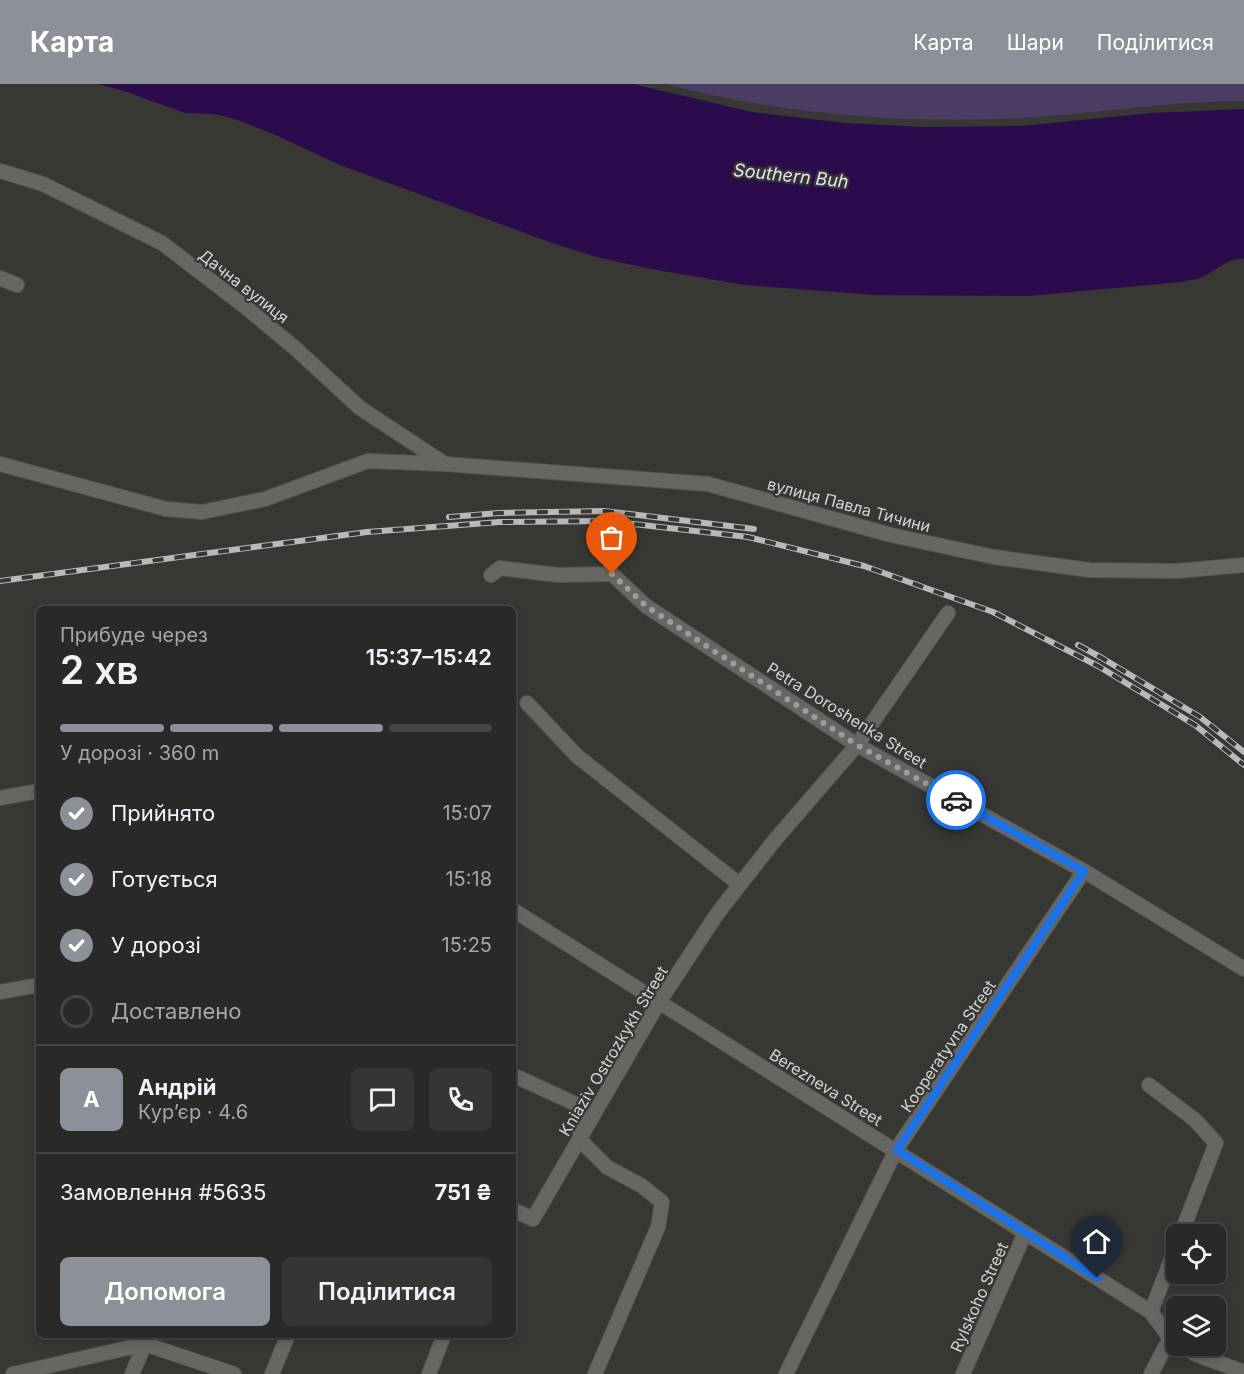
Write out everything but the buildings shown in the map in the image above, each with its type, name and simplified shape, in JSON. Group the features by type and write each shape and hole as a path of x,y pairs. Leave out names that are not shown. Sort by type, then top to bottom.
{"street":[{"name":"Дачна вулиця","path":"0,171 43,184 162,243 288,342 360,408 445,464"},
{"path":"0,278 16,285"},
{"name":"вулиця Павла Тичини","path":"0,464 166,509 202,512 265,500 368,461 445,464 708,484 891,535 994,557 1089,570 1177,571 1244,565"},
{"name":"Petra Doroshenka Street","path":"491,575 500,568 558,574 612,574 646,606 857,745 1084,871 1244,969"},
{"name":"Kniaziv Ostrozkykh Street","path":"516,1211 533,1219 659,1002 717,914 739,884 857,745 948,613"},
{"path":"527,702 577,756 739,884"},
{"path":"0,798 36,792"},
{"name":"Kooperatyvna Street","path":"786,1374 897,1150 1084,871"},
{"name":"Berezneva Street","path":"516,912 1151,1312 1166,1330"},
{"path":"0,992 36,986"},
{"path":"516,1076 580,1106 580,1140 607,1167 642,1186 663,1203 658,1227 596,1374"},
{"path":"1149,1085 1195,1120 1216,1143 1185,1224"},
{"name":"Rylskoho Street","path":"963,1374 1025,1233"},
{"path":"1151,1312 1166,1273"},
{"path":"272,1374 287,1338"},
{"path":"429,1374 443,1338"},
{"path":"13,1374 147,1339 234,1374"},
{"path":"132,1374 147,1339"},
{"path":"1151,1374 1166,1355"},
{"name":"Berezneva Street","path":"1200,1356 1244,1372"}],"shaded area":[{"path":"665,84 1244,84 1244,101 1188,103 1022,118 887,118 797,110 752,103"}],"water":[{"name":"Southern Buh","path":"98,84 633,84 752,112 845,123 924,127 1022,126 1152,113 1244,109 1244,259 1232,260 1200,278 1181,282 1028,296 875,295 745,285 646,268 597,257 555,244 340,165 238,120 214,114 185,113"}],"railway":[{"path":"449,517 499,513 605,511 754,529"},
{"path":"0,581 367,532 500,522 607,521 748,537 864,566 993,612 1098,666 1195,725 1244,765"},
{"path":"1078,645 1200,717 1244,752"}],"way so far":[{"path":"612,574 646,606 857,745 956,800"}],"route":[{"path":"956,800 1084,871 897,1150 1097,1278"}]}
